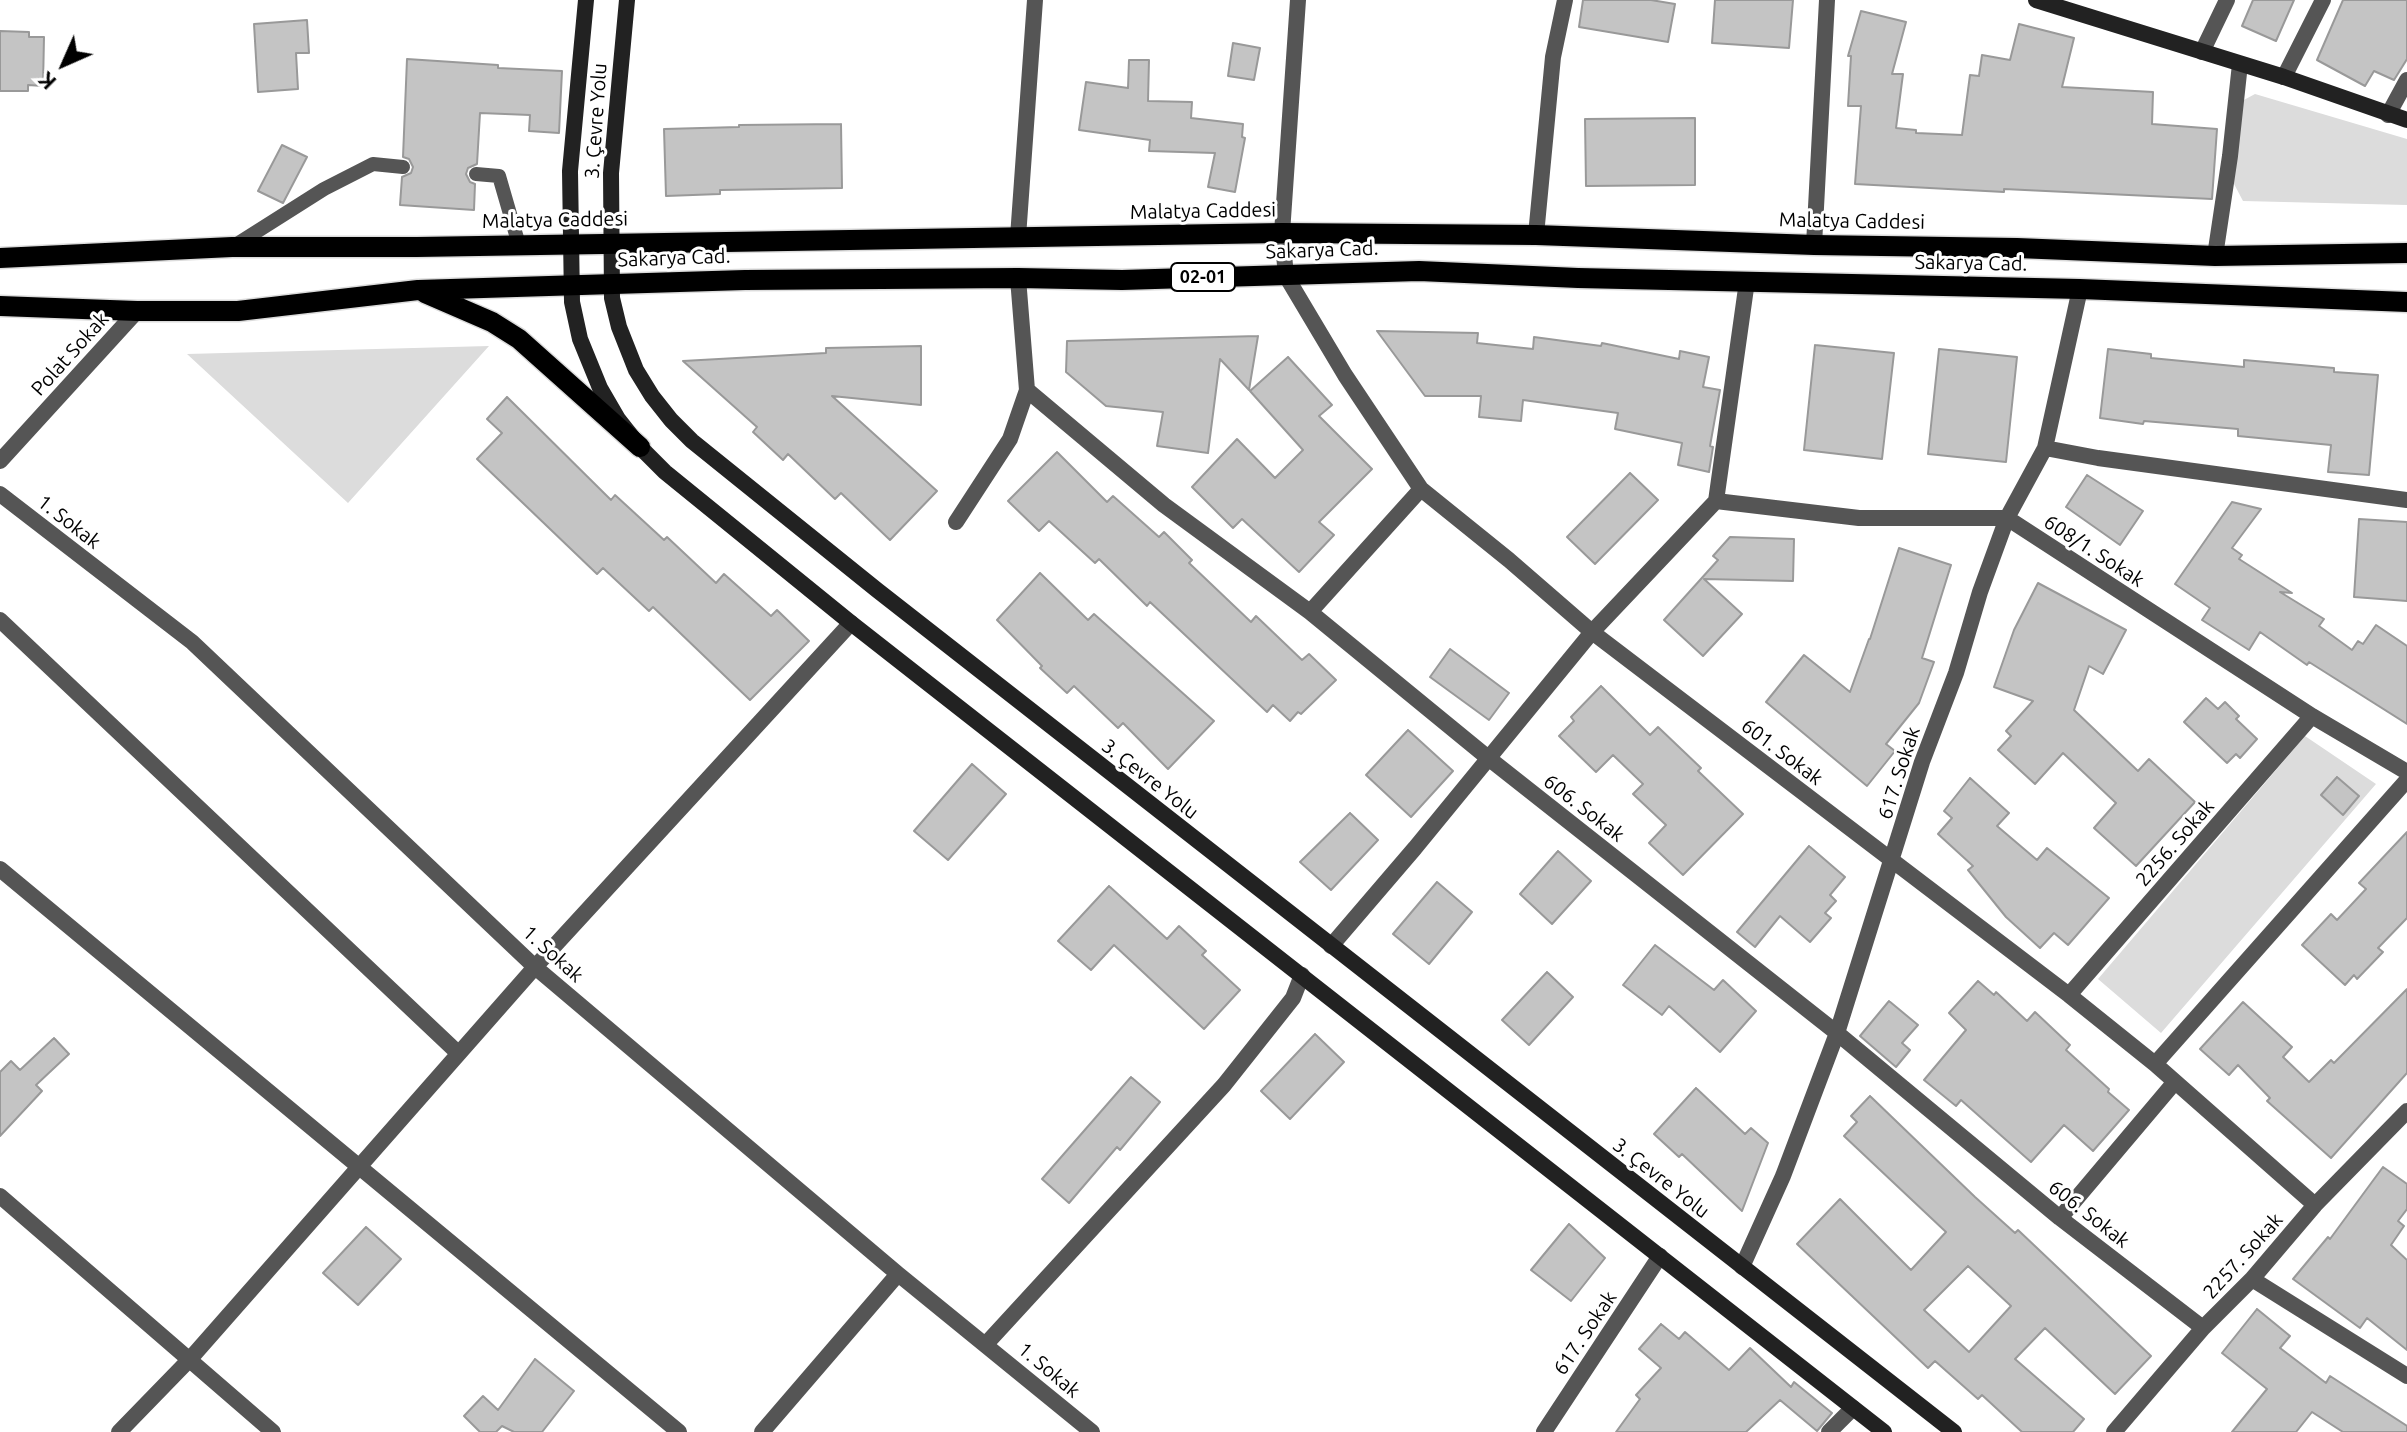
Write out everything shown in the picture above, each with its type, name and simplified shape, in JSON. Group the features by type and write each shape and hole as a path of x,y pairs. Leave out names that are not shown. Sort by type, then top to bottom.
{"main road":[{"name":"3. Çevre Yolu","path":"586,0 570,171 572,302 575,322 592,372 618,419 640,447 665,472 851,623 1884,1432"},
{"name":"3. Çevre Yolu","path":"627,0 611,173 612,298 619,327 636,370 661,408 692,441 877,590 1954,1432"},
{"path":"2036,0 2284,77 2407,120"},
{"name":"Malatya Caddesi","path":"0,258 232,247 1282,233 1536,235 2215,256 2407,253"},
{"name":"Sakarya Cad.","path":"0,306 238,311 418,290 745,280 1122,280 1419,271 1578,278 2080,289 2407,302"},
{"path":"418,290 492,322 519,339 640,447"}],"street":[{"path":"1018,237 1035,0"},
{"path":"1286,276 1282,233 1298,0"},
{"path":"1536,235 1553,57 1565,0"},
{"path":"1814,245 1827,0"},
{"path":"2202,52 2227,0"},
{"path":"2284,77 2323,0"},
{"path":"2215,256 2240,64"},
{"path":"2388,115 2407,80"},
{"name":"601. Sokak","path":"1286,276 1345,375 1421,489 1592,632 2069,995 2155,1064 2315,1205"},
{"path":"956,522 1010,439 1027,390 1018,278"},
{"path":"1331,946 1592,632 1716,501 1747,281"},
{"name":"617. Sokak","path":"1742,1267 1783,1176 1837,1033 1922,762 1956,673 1980,592 2007,518 2045,448 2080,289"},
{"name":"Polat Sokak","path":"0,461 137,311"},
{"name":"606. Sokak","path":"1027,390 1164,505 1310,612 1487,757 1837,1033 2060,1218 2203,1328"},
{"path":"2045,448 2407,500"},
{"path":"1310,612 1421,489"},
{"name":"1. Sokak","path":"0,494 192,642 535,967 898,1274 1092,1432"},
{"path":"1716,501 1859,518 2007,518"},
{"name":"608/1. Sokak","path":"2007,518 2312,716 2407,772"},
{"path":"0,620 458,1053"},
{"path":"119,1432 190,1359 535,967 851,623"},
{"name":"2256. Sokak","path":"2069,995 2312,716"},
{"path":"2155,1064 2407,780"},
{"path":"0,869 679,1432"},
{"path":"986,1344 1224,1085 1293,998 1302,975"},
{"path":"2060,1218 2174,1083"},
{"name":"2257. Sokak","path":"2114,1432 2315,1205 2405,1117"},
{"path":"0,1196 273,1432"},
{"name":"617. Sokak","path":"1544,1432 1660,1256"},
{"path":"762,1432 898,1274"},
{"path":"2252,1279 2407,1376"},
{"path":"1829,1432 1853,1408"}],"lane":[{"path":"232,247 324,189 373,164 403,167"},
{"path":"476,174 499,176 519,245"}],"shaded area":[{"path":"2255,94 2407,139 2407,205 2243,201 2233,182 2242,101"},
{"path":"489,346 348,503 187,354"},
{"path":"2305,736 2376,784 2161,1033 2098,979"}],"building":[{"path":"1583,0 1651,0 1675,4 1668,42 1579,27"},
{"path":"1715,0 1793,0 1789,48 1712,43"},
{"path":"2253,0 2294,0 2276,41 2242,26"},
{"path":"2343,0 2407,0 2407,59 2394,80 2374,71 2365,86 2317,60"},
{"path":"1861,11 1906,22 1892,74 1903,74 1896,128 1916,130 1916,133 1962,135 1970,75 1979,76 1982,55 2010,60 2019,24 2074,38 2062,87 2153,92 2152,124 2217,129 2212,199 1855,184 1861,106 1848,106 1851,56 1848,56"},
{"path":"307,20 309,53 296,53 298,89 258,92 254,24"},
{"path":"0,31 29,32 29,37 44,37 43,86 28,85 28,91 0,91"},
{"path":"1233,43 1260,48 1254,80 1228,76"},
{"path":"407,59 562,71 559,133 529,131 530,115 480,113 477,164 468,168 466,174 475,184 474,210 400,205 402,177 411,173 413,167 409,159 403,157"},
{"path":"1129,60 1149,60 1148,101 1192,102 1191,118 1243,124 1242,137 1245,138 1235,192 1208,187 1215,153 1149,151 1150,140 1079,130 1086,82 1128,88"},
{"path":"1695,118 1695,185 1586,186 1585,119"},
{"path":"841,124 842,188 720,190 720,194 666,196 664,129"},
{"path":"282,145 307,157 283,203 258,191"},
{"path":"1377,331 1478,333 1477,343 1533,349 1534,337 1601,346 1602,343 1679,359 1680,351 1709,357 1703,387 1720,390 1710,446 1713,447 1709,472 1678,465 1682,443 1615,429 1618,413 1523,400 1521,421 1479,417 1481,396 1425,396"},
{"path":"1258,336 1249,390 1220,359 1208,453 1157,446 1163,412 1106,406 1066,372 1067,341"},
{"path":"1815,345 1894,353 1882,459 1804,450"},
{"path":"921,346 921,405 832,396 937,491 890,540 841,493 835,499 788,454 783,460 753,432 757,427 683,361 826,353 826,348"},
{"path":"1939,349 2017,357 2006,462 1928,454"},
{"path":"2108,349 2151,354 2151,358 2244,367 2244,360 2378,375 2369,475 2328,472 2331,445 2238,436 2238,429 2144,421 2143,424 2100,418"},
{"path":"1288,357 1332,405 1319,416 1372,469 1319,522 1334,535 1299,572 1242,519 1233,528 1192,487 1237,439 1275,478 1303,450 1250,391"},
{"path":"507,397 611,500 615,495 664,540 667,537 716,583 724,574 771,616 777,610 809,641 750,700 653,607 649,611 603,568 597,574 477,459 502,433 487,419"},
{"path":"1057,452 1107,502 1113,496 1159,537 1164,532 1192,560 1189,563 1251,622 1256,616 1302,660 1309,654 1336,680 1290,721 1273,705 1267,712 1150,602 1147,606 1099,559 1095,563 1049,521 1039,531 1008,501"},
{"path":"1630,473 1658,500 1595,564 1567,537"},
{"path":"2087,475 2143,511 2120,545 2066,507"},
{"path":"2232,502 2261,509 2232,548 2242,555 2239,559 2292,593 2280,592 2324,619 2319,626 2352,650 2358,641 2363,644 2376,625 2407,646 2407,724 2309,662 2307,665 2260,632 2249,650 2202,620 2210,608 2175,584"},
{"path":"2359,519 2407,522 2407,601 2354,597"},
{"path":"1730,537 1794,539 1793,581 1704,579 1742,614 1703,656 1664,620 1718,560 1713,556"},
{"path":"1899,548 1951,565 1922,658 1934,662 1919,703 1886,744 1895,751 1867,786 1766,702 1804,655 1850,692"},
{"path":"1040,573 1088,620 1094,614 1214,721 1168,769 1123,723 1118,728 1074,686 1067,693 997,620"},
{"path":"2038,583 2126,630 2103,674 2089,666 2074,710 2138,771 2149,759 2195,802 2136,866 2094,828 2116,803 2063,753 2035,784 1998,750 2011,736 2006,731 2033,701 1994,687 2014,630"},
{"path":"1450,649 1509,693 1489,720 1430,677"},
{"path":"1601,686 1650,735 1658,727 1743,814 1683,875 1649,843 1666,825 1633,794 1643,784 1613,755 1596,772 1559,736 1574,721 1571,717"},
{"path":"2206,698 2218,709 2225,702 2239,716 2236,719 2257,739 2240,758 2236,754 2227,763 2184,722"},
{"path":"1408,730 1453,771 1411,817 1366,775"},
{"path":"972,764 1006,794 948,860 914,831"},
{"path":"2337,777 2359,796 2343,815 2321,795"},
{"path":"1970,778 2009,813 1997,826 2037,860 2047,848 2109,898 2068,945 2054,933 2040,948 2006,917 1968,870 1973,866 1938,834 1952,818 1944,811"},
{"path":"1350,813 1378,840 1331,890 1300,862"},
{"path":"2407,832 2407,918 2378,948 2383,952 2357,979 2354,975 2345,985 2302,945 2331,914 2337,920 2366,889 2359,883"},
{"path":"1809,846 1845,877 1830,895 1836,901 1825,913 1831,918 1810,942 1780,916 1755,947 1737,932"},
{"path":"1558,851 1591,881 1552,924 1520,894"},
{"path":"1437,882 1472,912 1429,964 1393,934"},
{"path":"1109,886 1167,939 1179,926 1206,951 1202,955 1240,990 1204,1029 1114,945 1091,970 1058,941"},
{"path":"1655,945 1714,990 1723,980 1756,1011 1720,1052 1669,1006 1662,1015 1623,985"},
{"path":"1547,972 1573,997 1529,1045 1502,1020"},
{"path":"1978,981 1994,995 1996,992 2027,1021 2035,1012 2070,1045 2066,1050 2129,1110 2093,1151 2064,1125 2031,1162 1961,1100 1956,1106 1924,1080 1966,1030 1949,1013"},
{"path":"2407,989 2407,1073 2331,1158 2267,1101 2270,1098 2238,1065 2229,1075 2200,1049 2243,1002 2292,1047 2283,1057 2309,1082 2331,1060 2334,1063"},
{"path":"1889,1001 1918,1025 1902,1043 1910,1050 1896,1067 1860,1036"},
{"path":"1315,1034 1344,1062 1290,1119 1261,1091"},
{"path":"54,1038 69,1054 36,1085 42,1091 0,1136 0,1072 11,1061 20,1070"},
{"path":"1131,1077 1160,1102 1120,1150 1117,1147 1069,1203 1042,1179"},
{"path":"1696,1088 1745,1134 1751,1128 1768,1143 1742,1211 1682,1154 1679,1157 1654,1134"},
{"path":"1870,1096 1975,1197 2015,1233 2018,1230 2151,1356 2115,1394 2045,1328 2015,1359 2084,1419 2073,1432 2022,1432 1982,1395 1978,1399 1935,1361 1928,1368 1797,1244 1840,1199 1911,1270 1946,1232 1844,1136 1857,1122 1851,1116","holes":["1968,1266 2011,1306 1969,1352 1924,1310"]},
{"path":"2383,1167 2407,1184 2407,1209 2398,1221 2404,1226 2391,1245 2407,1260 2407,1350 2367,1318 2360,1328 2293,1279 2328,1237 2330,1239"},
{"path":"1569,1224 1605,1258 1571,1301 1531,1270"},
{"path":"366,1227 401,1259 358,1305 323,1273"},
{"path":"2257,1309 2290,1336 2280,1348 2326,1383 2330,1376 2407,1426 2407,1432 2343,1432 2312,1412 2296,1432 2232,1432 2267,1389 2222,1353"},
{"path":"1661,1324 1679,1339 1685,1332 1729,1370 1750,1348 1791,1387 1794,1382 1832,1413 1817,1431 1780,1400 1746,1432 1616,1432 1640,1399 1636,1395 1661,1368 1639,1349"},
{"path":"535,1359 574,1391 542,1432 514,1432 502,1426 496,1432 480,1432 464,1416 483,1396 498,1410"}]}
